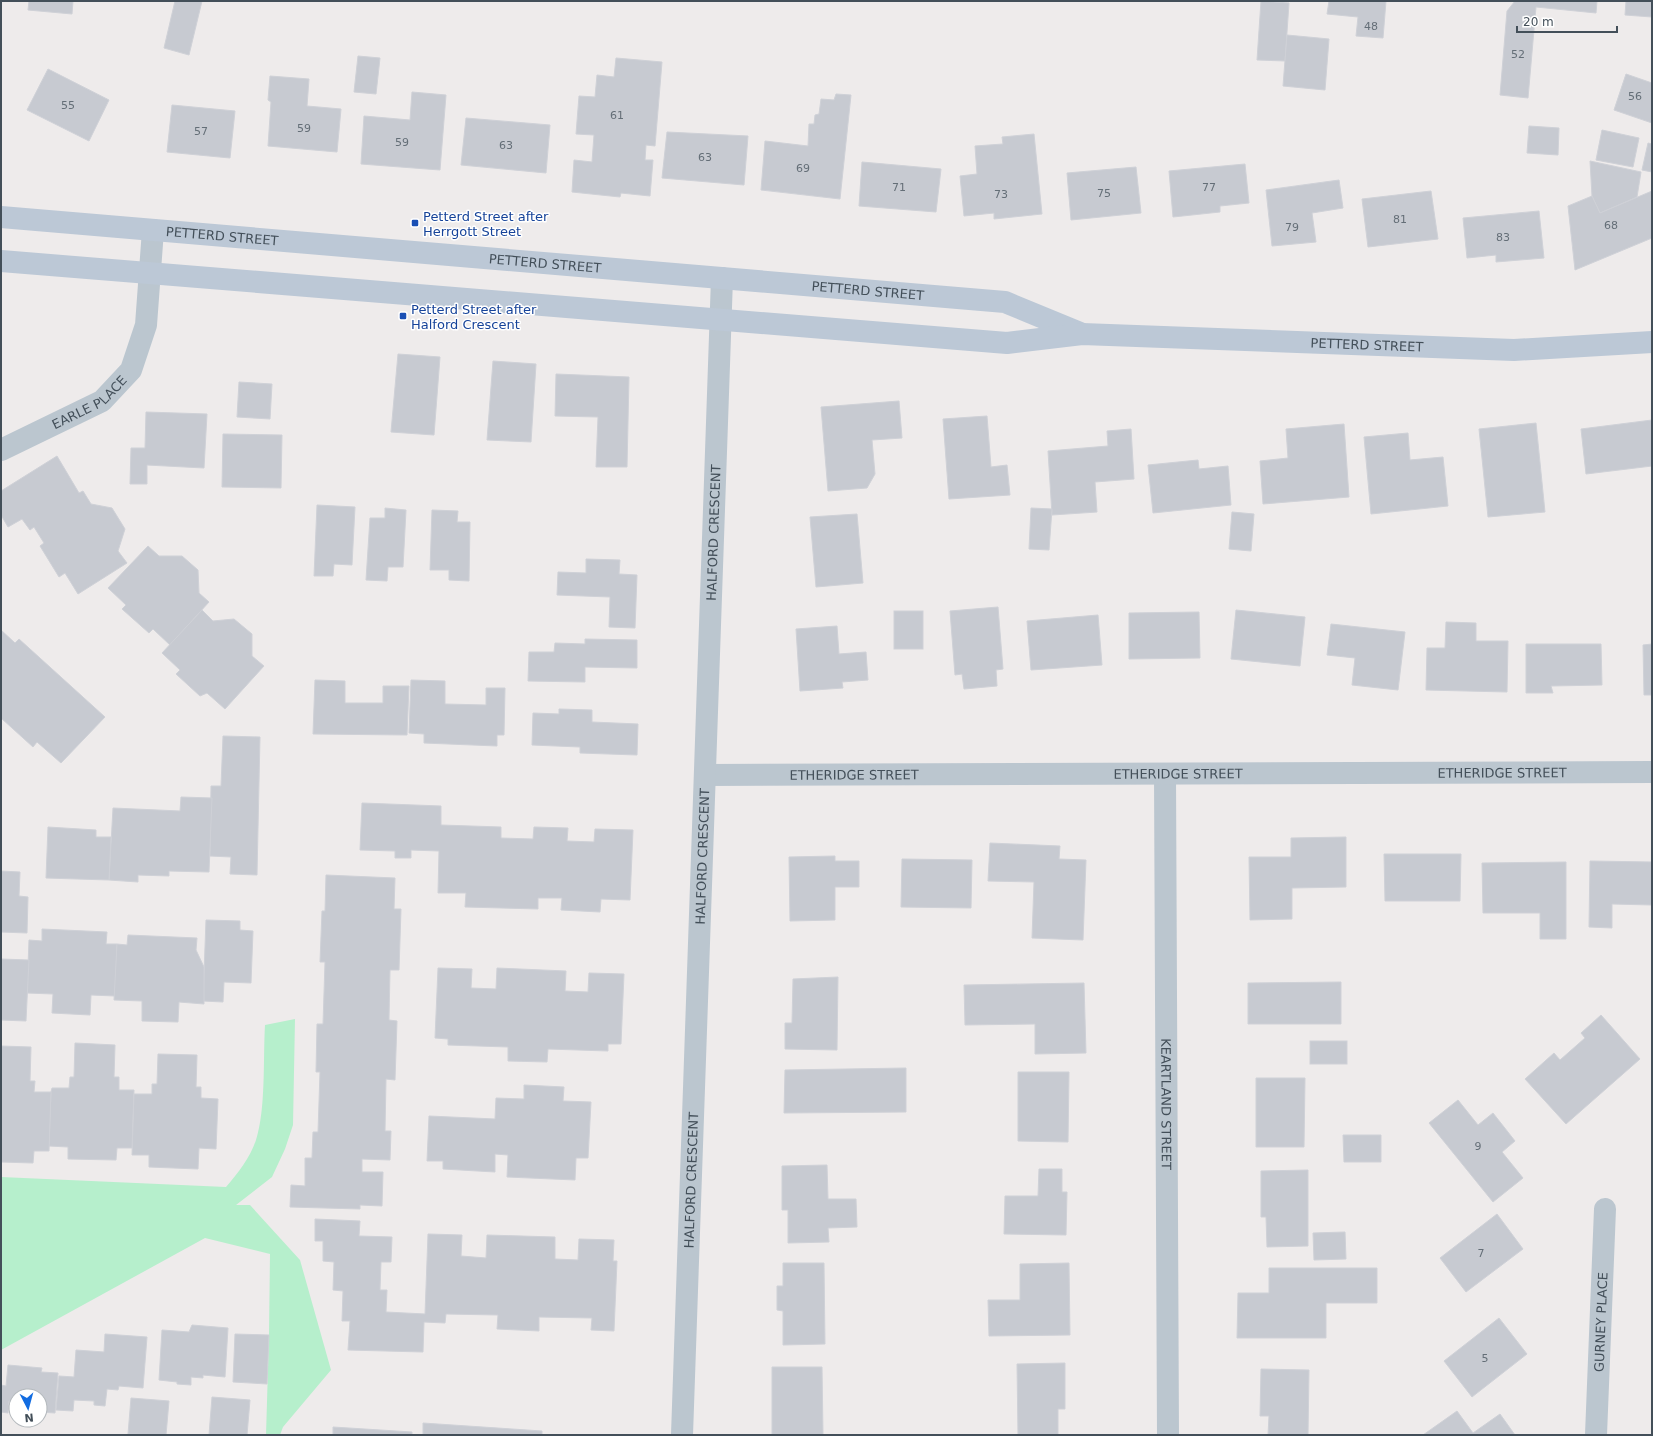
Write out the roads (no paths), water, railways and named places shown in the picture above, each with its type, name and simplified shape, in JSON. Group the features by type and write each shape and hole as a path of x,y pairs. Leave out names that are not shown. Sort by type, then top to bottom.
{"street":[{"name":"PETTERD STREET","path":"1,217 1005,302 1082,334"},
{"name":"EARLE PLACE","path":"1,450 102,401 131,370 146,325 153,230"},
{"name":"PETTERD STREET","path":"1,261 1006,343 1082,334 1514,350 1652,342"},
{"name":"HALFORD CRESCENT","path":"682,1435 720,373 722,278"},
{"name":"ETHERIDGE STREET","path":"705,775 1652,772"},
{"name":"KEARTLAND STREET","path":"1165,774 1168,1435"},
{"name":"GURNEY PLACE","path":"1596,1435 1604,1209"}],"place":[{"name":"Petterd Street after Herrgott Street","path":"415,223"},
{"name":"Petterd Street after Halford Crescent","path":"403,316"}]}
